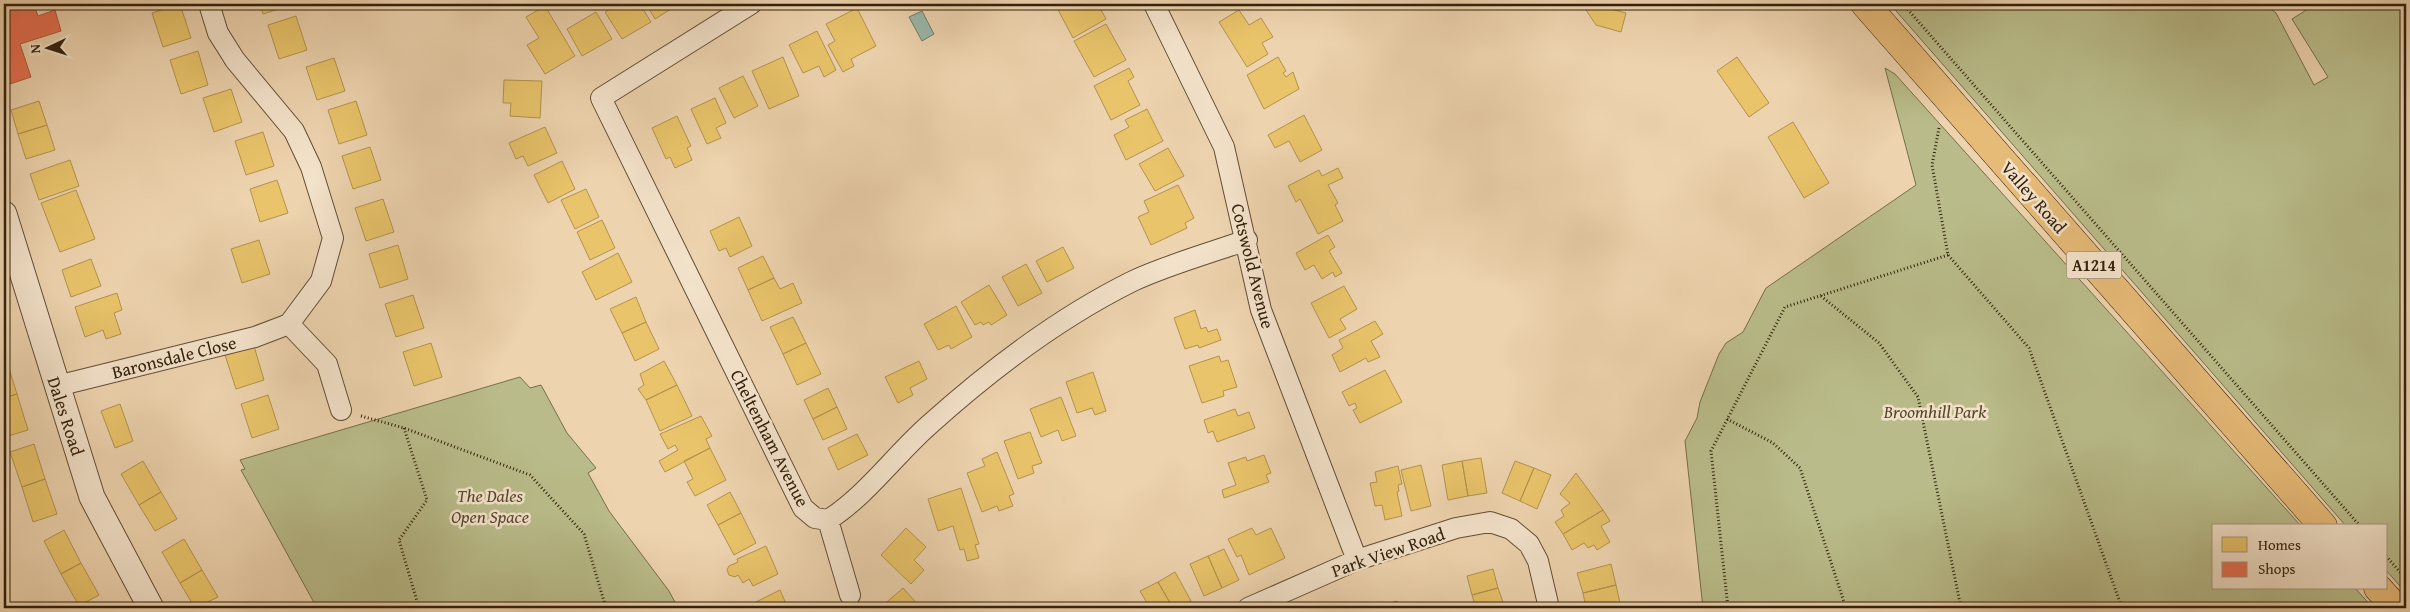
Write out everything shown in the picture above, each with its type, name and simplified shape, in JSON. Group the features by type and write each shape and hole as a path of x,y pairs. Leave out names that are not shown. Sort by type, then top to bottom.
{"main road":[{"name":"Valley Road","path":"1865,4 2321,524"},
{"path":"2380,590 2396,608"}],"street":[{"path":"209,4 218,33 235,60 294,131 311,167 333,238 321,281 289,324 327,364 341,410"},
{"name":"Cheltenham Avenue","path":"751,4 601,98 803,508 815,518 828,520 848,507 929,425 1027,346 1070,316 1134,281 1247,240"},
{"name":"Cotswold Avenue","path":"1154,4 1224,147 1247,240 1261,310 1357,560"},
{"name":"Dales Road","path":"4,214 92,497 151,608"},
{"name":"Baronsdale Close","path":"57,386 255,337 289,324"},
{"path":"828,520 850,595"},
{"name":"Park View Road","path":"1248,608 1357,560 1456,528 1490,522 1511,529 1529,544 1538,561 1549,608"}],"path":[{"path":"1903,4 2358,524"},
{"path":"1939,128 1932,165 1948,255 2029,348 2122,608"},
{"path":"1728,608 1711,451 1785,307 1948,255"},
{"path":"1820,296 1880,343 1918,398 1961,608"},
{"path":"341,410 404,428 530,475 584,534 606,608"},
{"path":"1728,419 1774,443 1800,468 1846,608"},
{"path":"404,428 426,500 399,540 419,608"},
{"path":"2388,558 2406,579"}],"green space":[{"path":"1890,4 2264,4 2276,13 2314,85 2328,77 2292,19 2316,4 2406,4 2406,593 2388,572 2388,524 2344,524"},
{"name":"Broomhill Park","path":"1885,68 1895,74 2299,524 2212,524 2212,590 2357,590 2373,608 1703,608 1685,441 1697,418 1700,402 1719,354 1726,343 1743,332 1766,288 1916,185"},
{"name":"The Dales Open Space","path":"520,377 530,388 541,385 567,433 596,468 588,473 609,511 669,591 678,608 317,608 241,470 245,469 240,460"}],"shaded area":[{"path":"922,11 934,34 922,41 909,17"}],"building: Homes":[{"path":"180,4 191,38 163,47 152,13"},
{"path":"260,4 291,4 291,5 263,14"},
{"path":"618,4 640,4 651,22 622,39 605,12"},
{"path":"646,4 679,4 655,19"},
{"path":"1055,4 1098,4 1106,19 1073,38"},
{"path":"1582,4 1608,4 1611,9 1626,13 1621,32 1596,25"},
{"path":"545,6 575,56 545,74 527,45 539,38 526,17"},
{"path":"857,8 876,46 851,59 854,66 843,72 828,45 835,41 826,24"},
{"path":"1239,10 1249,25 1261,18 1273,37 1262,43 1268,54 1247,67 1219,22"},
{"path":"596,12 612,39 582,56 567,29"},
{"path":"296,16 307,50 279,59 268,25"},
{"path":"1106,24 1126,60 1094,77 1074,41"},
{"path":"817,31 836,70 824,77 819,66 803,73 789,45"},
{"path":"198,51 208,85 181,94 170,60"},
{"path":"783,57 799,96 769,109 752,71"},
{"path":"1278,57 1286,71 1283,73 1286,77 1293,72 1299,89 1264,109 1247,75"},
{"path":"1737,57 1769,103 1749,117 1717,71"},
{"path":"334,58 345,91 317,100 306,67"},
{"path":"1129,68 1134,77 1128,81 1140,105 1111,120 1094,86"},
{"path":"743,76 758,106 734,118 719,88"},
{"path":"504,80 542,81 540,118 510,116 511,103 503,103"},
{"path":"231,89 242,122 214,132 203,98"},
{"path":"715,98 726,123 716,128 721,138 707,144 691,109"},
{"path":"39,101 47,125 18,134 11,110"},
{"path":"356,101 367,135 339,144 328,110"},
{"path":"1147,109 1163,141 1126,160 1114,135 1129,127 1125,120"},
{"path":"1304,115 1322,150 1300,162 1289,141 1275,148 1268,135"},
{"path":"677,116 691,146 687,148 692,160 675,168 670,157 666,159 652,128"},
{"path":"1793,122 1829,183 1804,198 1768,137"},
{"path":"47,125 55,150 26,159 18,134"},
{"path":"545,127 557,153 528,166 523,156 516,159 509,143"},
{"path":"263,132 274,166 246,175 235,141"},
{"path":"370,147 381,180 353,189 342,156"},
{"path":"1168,148 1184,176 1155,191 1139,164"},
{"path":"70,160 79,186 39,200 30,174"},
{"path":"562,161 575,189 548,203 534,175"},
{"path":"1338,168 1343,178 1328,185 1338,203 1335,205 1343,221 1318,234 1300,199 1296,202 1288,186 1319,170 1322,176"},
{"path":"277,180 288,213 260,222 250,189"},
{"path":"1178,185 1194,218 1185,223 1187,228 1151,245 1138,217 1149,212 1144,201"},
{"path":"586,189 599,217 575,229 561,200"},
{"path":"76,190 95,239 60,252 41,203"},
{"path":"383,199 394,232 366,241 355,208"},
{"path":"739,217 752,246 730,257 726,248 719,251 710,231"},
{"path":"602,220 615,248 590,260 577,232"},
{"path":"1328,235 1335,247 1329,251 1342,273 1335,277 1333,272 1322,279 1314,265 1305,270 1296,253"},
{"path":"259,240 270,274 242,283 231,249"},
{"path":"398,245 408,279 380,288 369,254"},
{"path":"1063,247 1074,268 1047,282 1036,261"},
{"path":"618,253 632,282 596,300 582,272"},
{"path":"763,256 774,278 748,290 738,268"},
{"path":"91,259 101,286 71,297 62,270"},
{"path":"1026,264 1042,293 1018,306 1002,277"},
{"path":"774,278 780,289 793,283 802,303 762,321 748,290"},
{"path":"989,285 1007,315 991,325 989,322 983,325 981,322 975,325 961,302"},
{"path":"1344,286 1357,309 1340,319 1346,329 1329,338 1311,303"},
{"path":"117,293 122,310 114,313 121,334 106,339 103,330 85,337 75,307"},
{"path":"413,295 424,328 396,337 385,304"},
{"path":"636,297 646,322 622,333 610,309"},
{"path":"956,306 972,337 951,349 949,345 938,350 924,324"},
{"path":"1195,310 1201,329 1206,327 1208,332 1217,329 1221,340 1199,348 1198,345 1185,349 1174,318"},
{"path":"793,317 806,343 783,354 770,327"},
{"path":"1375,321 1383,334 1371,341 1380,357 1368,362 1366,358 1340,372 1332,355 1343,348 1339,340"},
{"path":"646,322 659,349 635,361 622,333"},
{"path":"431,343 442,377 414,386 403,352"},
{"path":"806,343 821,374 797,385 783,354"},
{"path":"254,346 264,380 236,389 225,355"},
{"path":"1219,356 1221,362 1228,360 1237,387 1223,391 1224,396 1202,403 1189,366"},
{"path":"6,359 17,394 4,398 4,360"},
{"path":"664,361 677,385 646,400 638,389 644,385 640,374"},
{"path":"919,361 927,379 910,388 913,395 898,403 885,377"},
{"path":"1385,370 1402,402 1360,423 1353,410 1357,408 1355,403 1349,406 1342,392"},
{"path":"1093,372 1106,411 1095,415 1092,408 1077,413 1066,382"},
{"path":"677,385 692,416 660,431 646,400"},
{"path":"828,388 837,407 813,419 804,400"},
{"path":"17,394 28,430 5,437 4,398"},
{"path":"268,395 279,429 252,438 241,404"},
{"path":"1061,397 1076,436 1062,441 1058,430 1041,437 1030,409"},
{"path":"120,404 133,441 115,448 101,411"},
{"path":"837,407 847,429 823,440 813,419"},
{"path":"1235,409 1238,416 1249,412 1255,428 1217,442 1213,431 1208,433 1204,420"},
{"path":"701,416 712,436 706,439 710,448 665,472 659,461 678,450 675,445 668,449 660,434"},
{"path":"1030,432 1042,463 1032,466 1034,473 1018,479 1004,441"},
{"path":"857,434 868,455 838,470 828,448"},
{"path":"34,444 45,479 22,487 10,452"},
{"path":"710,448 726,480 695,496 687,482 693,479 684,461"},
{"path":"997,452 1014,494 1009,496 1013,506 999,511 997,506 982,512 967,473 985,466 982,459"},
{"path":"1264,455 1271,473 1266,475 1269,482 1224,498 1222,490 1236,485 1228,463 1246,457 1247,461"},
{"path":"1481,458 1487,493 1468,496 1462,461"},
{"path":"143,461 161,492 139,505 121,474"},
{"path":"1462,461 1468,496 1448,500 1442,465"},
{"path":"1515,461 1534,468 1520,501 1502,493"},
{"path":"1421,465 1431,506 1411,511 1401,470"},
{"path":"1398,466 1402,484 1398,485 1399,491 1397,492 1402,516 1385,520 1382,505 1375,506 1370,483 1377,482 1375,472"},
{"path":"1534,468 1551,475 1537,509 1520,501"},
{"path":"1576,473 1603,510 1563,534 1555,522 1564,516 1561,510 1570,503 1560,494"},
{"path":"45,479 57,514 33,522 22,487"},
{"path":"961,488 979,544 975,545 979,558 967,561 964,549 960,550 953,526 938,531 928,499"},
{"path":"161,492 177,519 155,531 139,505"},
{"path":"730,492 741,513 718,525 707,505"},
{"path":"1603,510 1610,521 1601,526 1610,542 1597,550 1594,545 1588,548 1584,543 1572,550 1563,534"},
{"path":"741,513 756,543 734,555 718,525"},
{"path":"906,528 926,547 914,560 924,570 911,584 881,555"},
{"path":"1252,528 1256,535 1271,528 1285,558 1249,575 1241,555 1237,557 1228,539"},
{"path":"64,530 81,563 61,574 44,541"},
{"path":"184,539 202,570 180,583 162,552"},
{"path":"766,546 778,574 753,586 749,579 743,583 738,575 735,577 729,575 727,570 729,566 738,562 737,559"},
{"path":"1224,549 1239,580 1222,588 1208,556"},
{"path":"1208,556 1222,588 1204,596 1190,564"},
{"path":"81,563 99,595 79,606 61,574"},
{"path":"1611,564 1616,585 1583,593 1577,573"},
{"path":"1493,569 1498,588 1472,595 1467,576"},
{"path":"202,570 218,597 195,608 180,583"},
{"path":"1175,572 1191,601 1173,608 1158,582"},
{"path":"1158,582 1173,608 1150,608 1140,591"},
{"path":"1616,585 1620,603 1601,608 1586,608 1583,593"},
{"path":"903,588 921,608 880,608"},
{"path":"1498,588 1505,608 1476,608 1472,595"},
{"path":"780,590 788,608 759,608 756,602"},
{"path":"1397,601 1400,608 1378,608 1378,607"}],"building: Shops":[{"path":"4,4 34,4 38,16 55,10 61,31 20,44 31,77 4,86"}]}
